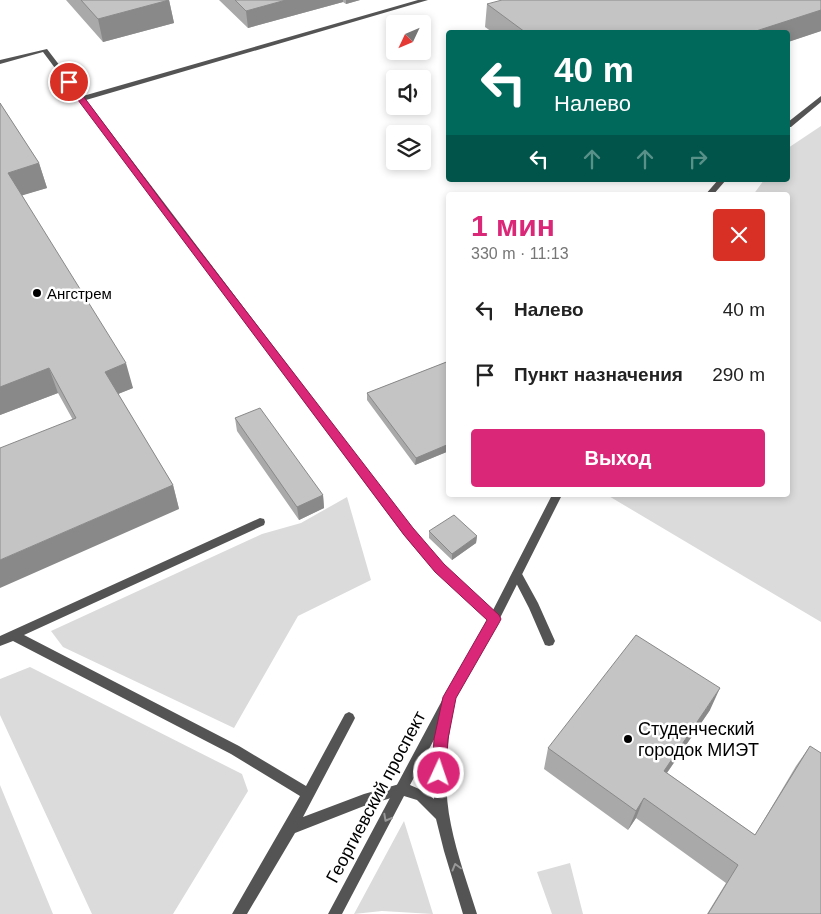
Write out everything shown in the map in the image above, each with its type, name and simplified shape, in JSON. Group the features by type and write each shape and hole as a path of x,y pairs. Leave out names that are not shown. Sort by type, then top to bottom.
{"street":[{"path":"81,99 424,0"},
{"path":"0,62 45,50 408,532 439,568 494,619"},
{"path":"790,123 821,98"},
{"path":"712,192 720,182"},
{"name":"Георгиевский проспект","path":"335,914 403,789 450,697 494,619 556,497"},
{"path":"0,642 260,522"},
{"path":"517,575 534,606 549,641"},
{"path":"14,635 235,750 308,794"},
{"name":"Георгиевский проспект","path":"450,697 441,739 439,773 442,815 470,914"},
{"path":"239,914 290,828 349,718"},
{"path":"290,828 364,800 403,789 422,796 442,815"}],"shaded area":[{"path":"821,126 821,622 610,497 790,497 790,192 755,192 763,182 790,182 790,147"},
{"path":"347,497 371,580 298,616 234,728 63,647 51,631 262,534 301,523"},
{"path":"30,667 242,774 248,791 173,914 92,914 0,715 0,679"},
{"path":"0,785 53,914 0,914"},
{"path":"404,821 433,914 382,911 354,914"},
{"path":"570,863 583,914 552,914 537,872"}],"building":[{"path":"81,0 169,0 98,19"},
{"path":"235,0 286,0 246,11"},
{"path":"502,0 821,0 821,10 759,30 522,30 487,4"},
{"path":"0,103 39,163 8,173 126,363 105,372 173,485 0,560 0,448 76,418 49,368 0,387"},
{"path":"446,362 446,445 416,458 367,393"},
{"path":"260,408 323,495 297,507 235,418"},
{"path":"454,515 477,536 452,554 429,531"},
{"path":"636,635 720,688 664,771 755,835 810,746 821,753 821,914 708,914 738,865 644,798 636,811 548,748"}],"place":[{"name":"Ангстрем","path":"37,293"},
{"name":"Студенческий городок МИЭТ","path":"628,739"}],"route":[{"path":"69,82 408,532 439,568 494,619 450,697 441,739 439,773"}]}
